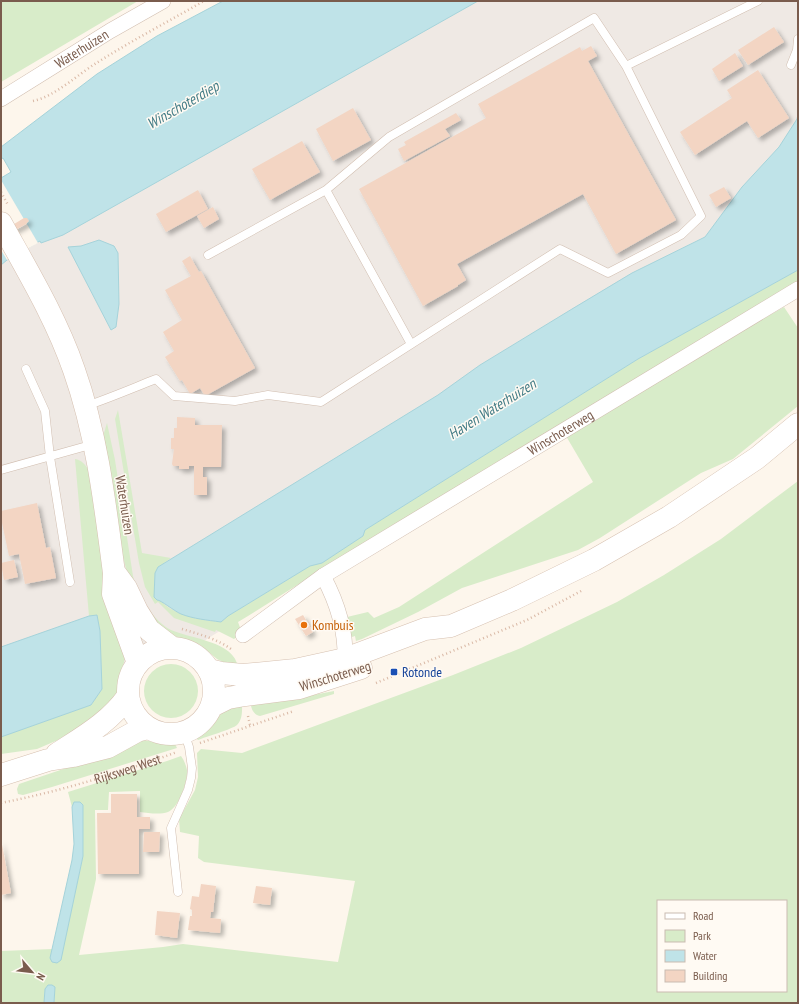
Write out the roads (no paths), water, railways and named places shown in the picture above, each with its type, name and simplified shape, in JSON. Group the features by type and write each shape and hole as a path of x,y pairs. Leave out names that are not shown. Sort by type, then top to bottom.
{"main road":[{"name":"Waterhuizen","path":"1,223 32,279 60,336 73,368 85,406 95,444 114,572 113,594 138,663"},
{"name":"Winschoterweg","path":"212,706 228,698 244,685 295,670 345,659 425,629 451,626 526,594 594,560 669,517 756,458 798,424"},
{"name":"Waterhuizen","path":"114,572 126,588 137,611 149,630 174,638"},
{"name":"Winschoterweg","path":"209,670 221,673 244,685 299,688 431,643 451,626"},
{"path":"174,638 186,650 193,653 205,663 214,684 215,691 212,706 204,719 186,740 148,728 133,711 128,696 130,679 138,663 143,658 174,638"},
{"name":"Rijksweg West","path":"48,760 98,727 121,707 128,696"},
{"name":"Rijksweg West","path":"1,775 48,760 73,756 108,747 148,728"}],"street":[{"name":"Waterhuizen","path":"2,98 110,31 163,1"},
{"name":"Winschoterweg","path":"243,635 323,576 798,289"},
{"name":"Winschoterweg","path":"323,576 341,619 345,659"}],"lane":[{"path":"626,66 758,1"},
{"path":"85,406 156,379 174,396 235,401 268,395 321,402 560,249 608,273 681,235 701,216 626,66 594,18 389,137 326,190 208,255"},
{"path":"791,65 797,50 798,38"},
{"path":"326,190 412,344"},
{"path":"26,369 45,411 50,457 70,582"},
{"path":"1,470 95,444"},
{"path":"178,892 171,828 188,790 191,778 192,768 186,740"}],"water":[{"name":"Winschoterdiep","path":"223,1 478,1 63,235 41,243 40,241 1,265 1,178 11,172 3,158 1,159 1,147 97,74 157,36"},
{"name":"Haven Waterhuizen","path":"798,114 798,270 638,359 365,530 363,536 322,563 310,566 228,616 221,622 181,614 154,597 155,573 158,567 438,395 480,365 572,309 632,273 705,237 742,187 779,147 797,119"},
{"path":"99,240 114,246 118,253 119,304 116,327 111,330 68,247 81,246"},
{"path":"97,615 100,631 102,689 91,705 1,737 1,647 89,616"},
{"path":"74,802 80,802 83,805 83,856 61,960 57,963 52,962 50,958 72,860 74,844 72,807"},
{"path":"48,985 55,987 54,1003 44,1003 45,989"}],"place":[{"name":"Kombuis","path":"304,625"},
{"name":"Rotonde","path":"394,672"}]}
